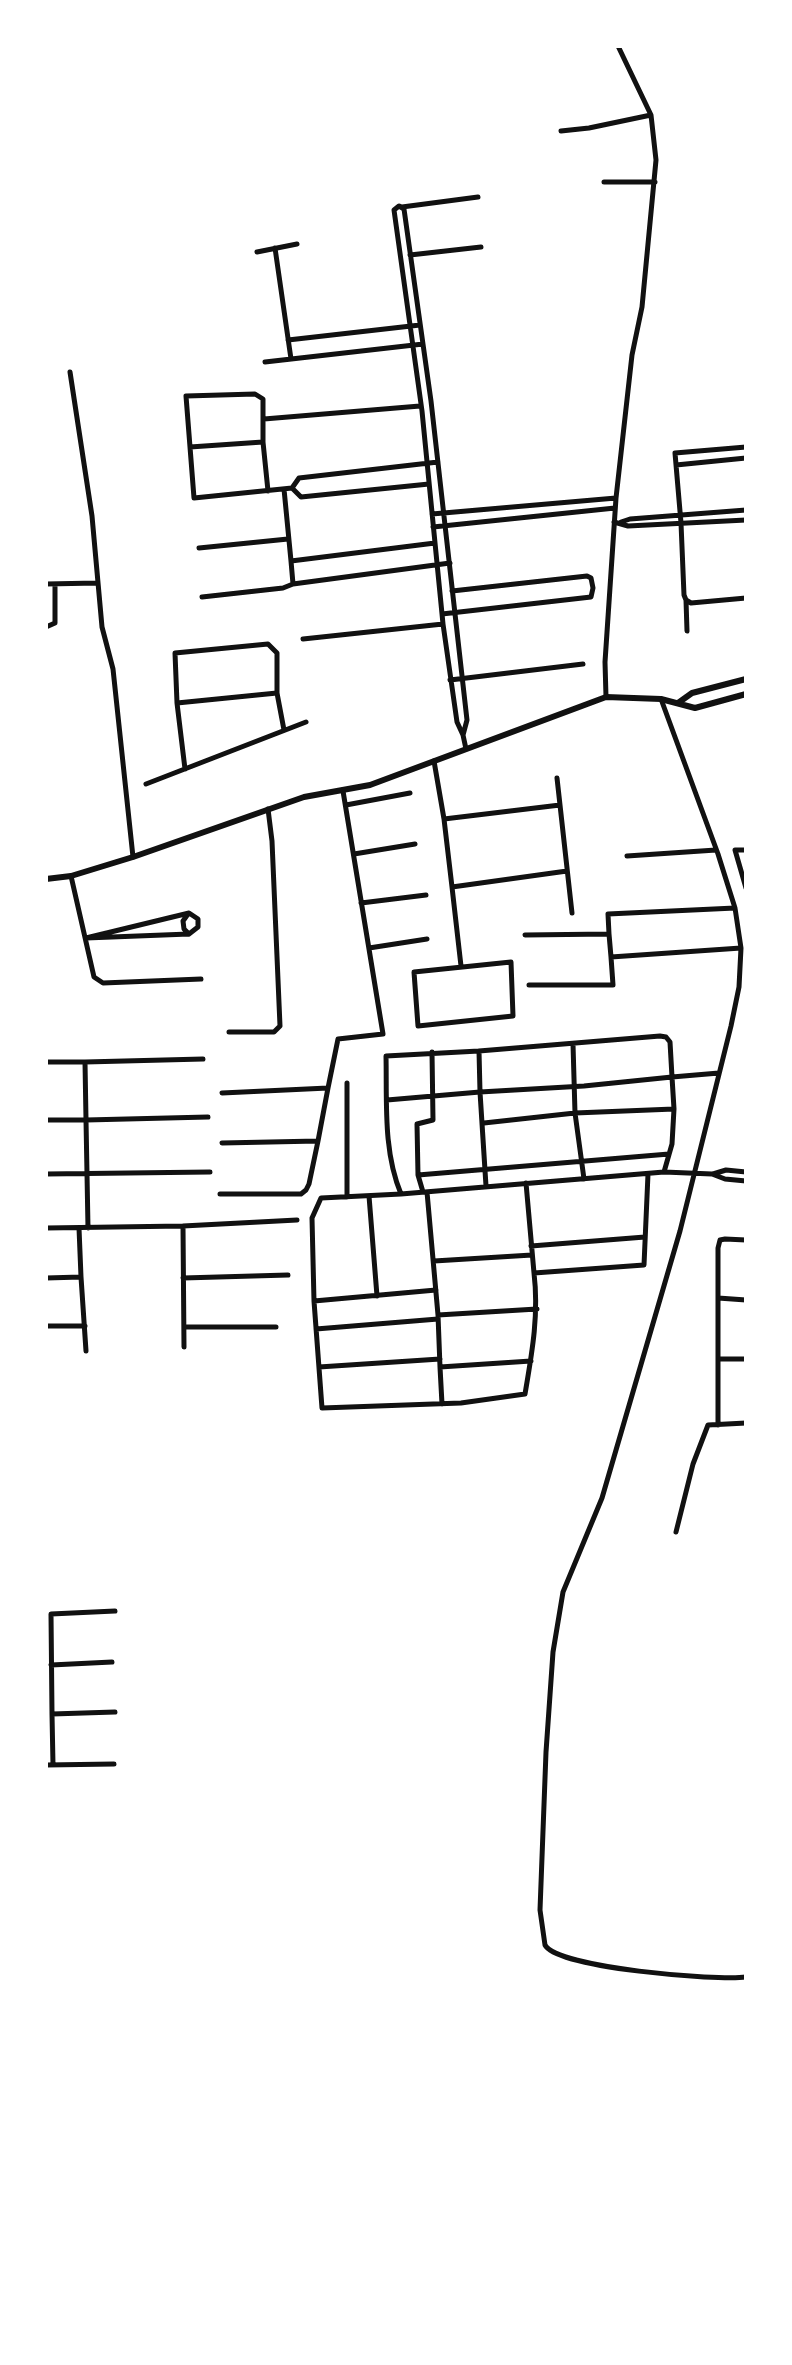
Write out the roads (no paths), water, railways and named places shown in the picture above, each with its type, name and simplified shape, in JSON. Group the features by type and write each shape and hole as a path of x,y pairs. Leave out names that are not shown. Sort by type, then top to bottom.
{"street":[{"path":"606,697 605,662 615,508 632,355 642,307 656,160 651,115 618,46"},
{"path":"561,131 589,128 651,115"},
{"path":"604,182 655,183"},
{"path":"464,735 457,722 450,680 427,463 394,210 396,207 478,197"},
{"path":"402,207 423,345 446,526 467,720 464,735 466,749"},
{"path":"258,252 297,244"},
{"path":"410,255 481,247"},
{"path":"275,248 291,359"},
{"path":"288,340 420,325"},
{"path":"265,362 423,345"},
{"path":"70,372 92,516 102,627 113,669 133,857"},
{"path":"268,491 263,442 263,399 255,394 186,396 194,498 268,491 292,488 299,478 438,462"},
{"path":"264,419 420,406"},
{"path":"190,447 263,442"},
{"path":"687,631 675,453 746,447"},
{"path":"676,465 746,458"},
{"path":"292,488 300,497 429,484"},
{"path":"284,489 293,584"},
{"path":"432,514 616,498"},
{"path":"433,527 615,508"},
{"path":"614,522 746,510"},
{"path":"621,522 628,526 746,520"},
{"path":"199,548 288,538"},
{"path":"291,561 435,543"},
{"path":"201,597 283,588 293,584 450,563"},
{"path":"442,614 591,597 592,582 587,576 453,591"},
{"path":"46,584 97,583"},
{"path":"46,627 55,623 55,584"},
{"path":"686,600 691,603 746,598"},
{"path":"303,639 443,624"},
{"path":"185,769 177,703 175,652 268,644 273,647 276,653 277,693 284,730"},
{"path":"450,680 583,664"},
{"path":"678,702 692,693 746,679"},
{"path":"177,703 277,693"},
{"path":"46,879 71,876 133,857 304,797 370,785 606,697 661,699 695,708 746,694"},
{"path":"661,699 735,908 741,948 739,987 696,1173 602,1498 560,1605 553,1652 546,1752 541,1921 547,1950 563,1957 616,1968 672,1975 746,1977"},
{"path":"146,784 306,722"},
{"path":"434,761 444,819 461,966"},
{"path":"557,778 572,913"},
{"path":"220,1194 301,1194 309,1184 338,1039 383,1034 343,791"},
{"path":"346,805 410,794"},
{"path":"444,819 560,805"},
{"path":"229,1032 274,1032 280,1026 272,841 268,809"},
{"path":"354,854 415,844"},
{"path":"627,856 716,850"},
{"path":"746,850 735,850 746,888"},
{"path":"452,887 567,871"},
{"path":"71,876 94,978 103,983 201,979"},
{"path":"362,903 426,895"},
{"path":"529,985 613,985 608,914 735,908"},
{"path":"86,938 189,913"},
{"path":"86,938 189,934 198,927 198,920 189,913"},
{"path":"189,913 183,921 184,929 189,934"},
{"path":"525,935 609,934"},
{"path":"369,948 427,939"},
{"path":"611,957 741,948"},
{"path":"512,962 513,1016 418,1026 414,972 461,966 512,962"},
{"path":"400,1194 394,1179 389,1153 386,1056 432,1052 479,1051 666,1037 670,1042 674,1108 672,1144 664,1172"},
{"path":"573,1044 575,1113 584,1179"},
{"path":"479,1051 486,1186"},
{"path":"432,1052 433,1120 417,1124 416,1131 418,1175 425,1192 434,1261 442,1404"},
{"path":"46,1062 203,1059"},
{"path":"85,1062 88,1228"},
{"path":"387,1100 575,1087 719,1072"},
{"path":"346,1083 347,1197"},
{"path":"222,1093 328,1088"},
{"path":"484,1123 575,1113 674,1108"},
{"path":"46,1120 208,1117"},
{"path":"222,1143 318,1141"},
{"path":"418,1175 669,1154"},
{"path":"712,1174 726,1170 746,1172"},
{"path":"46,1174 210,1172"},
{"path":"526,1183 537,1309 525,1394 442,1404 322,1408 314,1302 312,1218 321,1198 400,1194 486,1186 664,1172 712,1174 725,1179 746,1181"},
{"path":"534,1273 644,1265 648,1174"},
{"path":"369,1196 377,1296"},
{"path":"46,1228 183,1226 297,1220"},
{"path":"183,1226 184,1347"},
{"path":"79,1228 86,1351"},
{"path":"531,1246 645,1237"},
{"path":"718,1425 720,1240 746,1240"},
{"path":"434,1261 532,1255"},
{"path":"183,1278 288,1275"},
{"path":"46,1278 81,1277"},
{"path":"314,1302 436,1290"},
{"path":"718,1298 746,1300"},
{"path":"316,1329 537,1309"},
{"path":"46,1326 85,1326"},
{"path":"184,1327 276,1327"},
{"path":"319,1367 440,1359"},
{"path":"718,1359 746,1359"},
{"path":"440,1367 531,1361"},
{"path":"676,1532 693,1464 708,1425 746,1423"},
{"path":"114,1764 50,1765 50,1709 51,1614 115,1611"},
{"path":"51,1665 112,1662"},
{"path":"50,1709 115,1712"}]}
